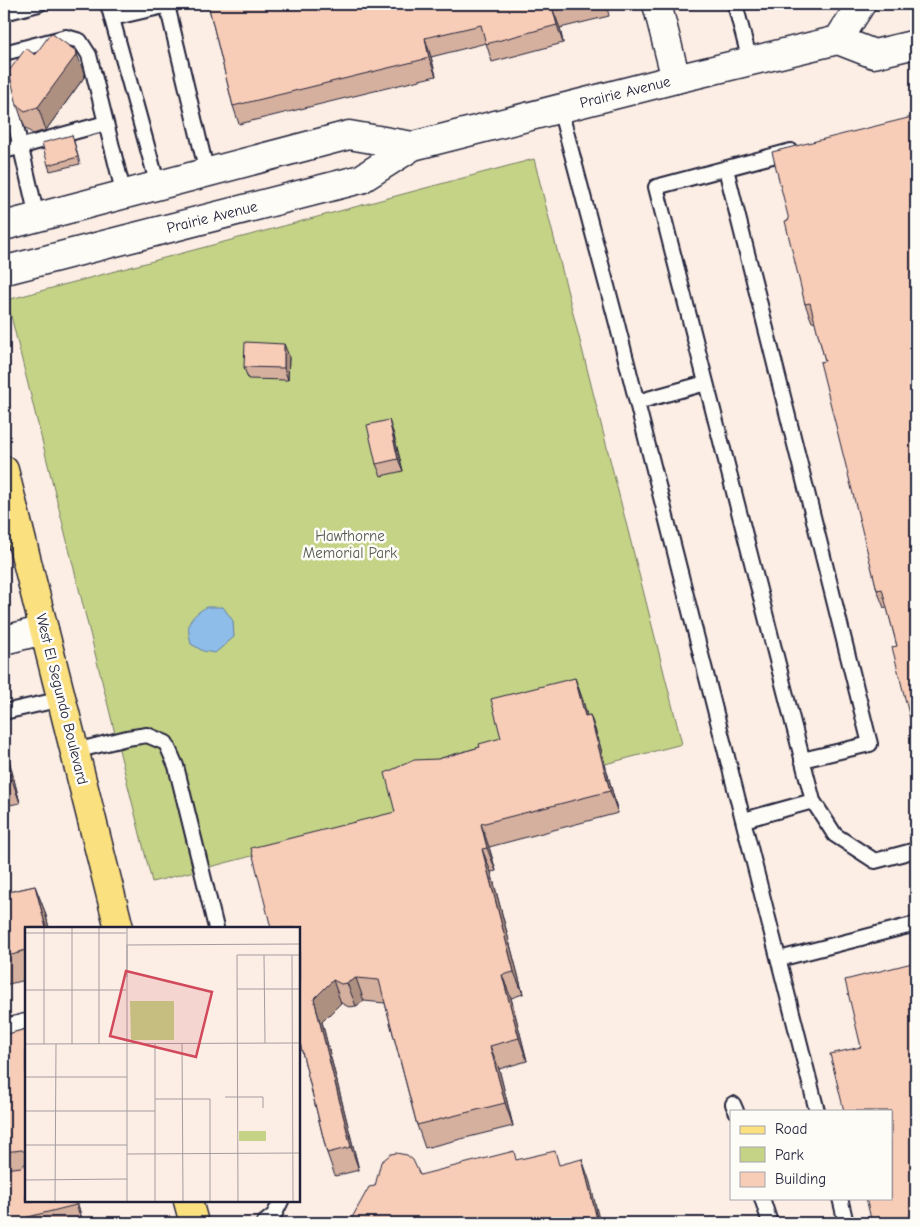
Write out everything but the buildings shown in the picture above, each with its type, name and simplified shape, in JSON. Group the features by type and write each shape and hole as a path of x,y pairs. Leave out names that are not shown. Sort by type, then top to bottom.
{"main road":[{"path":"657,4 676,79"},
{"path":"861,4 838,40 874,54 916,44"},
{"name":"Prairie Avenue","path":"4,268 10,269 362,179 413,146 838,40"},
{"name":"Prairie Avenue","path":"4,226 349,135 413,146"},
{"name":"West El Segundo Boulevard","path":"4,470 11,532 44,630 119,927"},
{"path":"4,640 44,630"},
{"path":"4,1034 25,1028"},
{"path":"188,1202 194,1223"}],"lane":[{"path":"4,13 39,4"},
{"path":"108,4 158,186"},
{"path":"112,18 170,4 207,172"},
{"path":"735,4 750,61"},
{"path":"4,53 66,37 80,42 89,55 124,195"},
{"path":"4,75 37,217"},
{"path":"560,109 637,402 817,1110"},
{"path":"4,150 106,122"},
{"path":"802,148 656,187 813,801 834,835 875,860 916,850"},
{"path":"726,168 870,744 802,760"},
{"path":"637,402 706,383"},
{"path":"4,712 62,700"},
{"path":"75,751 147,735 166,743 176,766 216,927"},
{"path":"744,820 813,801"},
{"path":"779,959 916,924"},
{"path":"763,1200 770,1223"},
{"path":"840,1200 846,1223"},
{"path":"264,1223 274,1215 280,1202"}],"green space":[{"name":"Hawthorne Memorial Park","path":"534,159 682,744 152,882 7,300"}],"water":[{"path":"206,607 223,607 233,621 234,637 215,653 203,651 191,644 189,637 189,626 192,618"}]}
